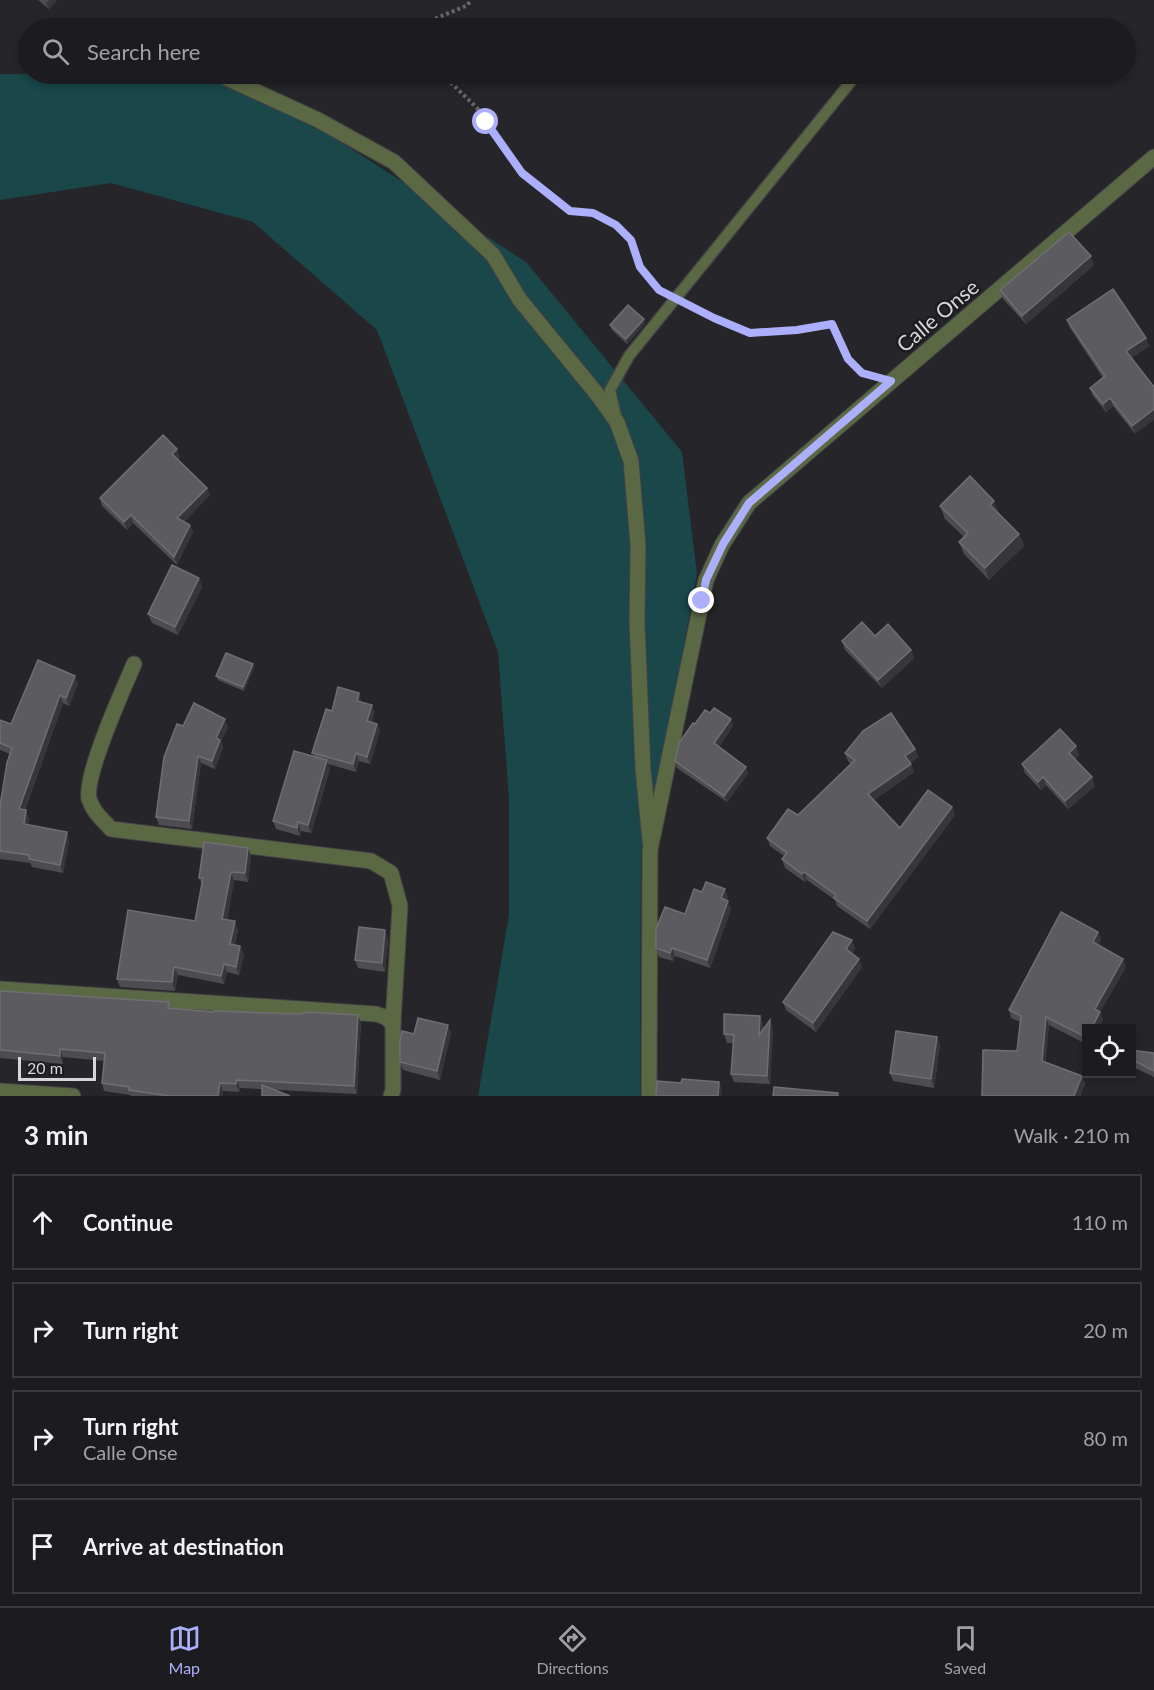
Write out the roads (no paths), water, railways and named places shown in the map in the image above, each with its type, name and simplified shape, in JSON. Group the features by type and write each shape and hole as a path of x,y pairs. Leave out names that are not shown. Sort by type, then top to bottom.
{"street":[{"path":"240,84 318,120 394,162 493,255 520,300 597,394 617,423 631,461 638,544 637,622 643,770 650,850 649,1096"},
{"name":"Calle Onse","path":"650,850 706,580 723,544 749,503 1154,157"},
{"path":"134,664 94,764 89,797 94,812 111,829 371,861 391,873 400,906 391,1096"},
{"path":"0,989 376,1014 393,1023"},
{"path":"0,1091 73,1096"}],"lane":[{"path":"617,423 610,390 629,356 849,84"}],"water":[{"path":"0,74 18,74 18,84 229,84 338,140 526,262 682,452 697,574 673,704 641,851 640,1096 478,1096 509,915 509,799 498,652 377,330 253,222 111,183 0,200"}]}
